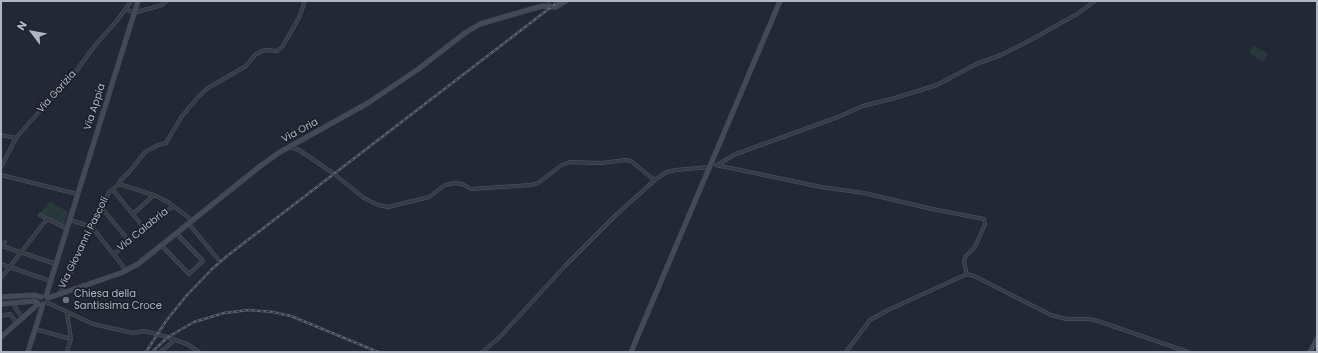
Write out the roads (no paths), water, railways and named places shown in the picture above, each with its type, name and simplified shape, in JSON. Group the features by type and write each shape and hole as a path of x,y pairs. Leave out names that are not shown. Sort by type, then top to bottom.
{"main road":[{"name":"Via Appia","path":"28,352 138,1"},
{"name":"Via Oria","path":"44,300 126,270 142,261 259,167 280,152 368,103 417,70 465,33 480,24 548,3 556,7 566,1"},
{"path":"631,352 780,1"},
{"path":"1,297 35,295 44,300"},
{"path":"1,304 44,300"},
{"path":"1,337 44,300"},
{"path":"1310,352 1317,339"}],"street":[{"name":"Via Gorizia","path":"1,167 3,159 16,138 69,81 96,44 131,1"},
{"path":"126,9 134,13 162,5 166,1"},
{"name":"Via Giovanni Pascoli","path":"60,293 109,192 119,184 145,152 158,144 166,143 182,116 208,88 246,66 255,55 262,51 277,51 282,47 299,18 304,1"},
{"path":"482,352 498,339 564,267 615,216 656,179 667,172 717,164 736,154 838,117 863,106 937,85 976,64 1001,55 1029,41 1077,14 1096,1"},
{"path":"1,135 16,138"},
{"path":"290,147 299,150 327,169 364,198 388,208 429,197 445,185 455,183 462,184 471,189 531,186 538,184 562,165 570,162 601,163 626,160 631,161 653,179 656,179"},
{"path":"717,164 822,187 864,192 932,209 984,219 985,224 975,247 964,257 967,274"},
{"path":"1,175 77,194"},
{"path":"119,184 154,195 173,206 190,222 218,259"},
{"path":"113,190 145,229"},
{"path":"132,214 154,195"},
{"name":"Via Calabria","path":"114,254 173,206"},
{"path":"102,207 129,241"},
{"path":"40,215 67,229"},
{"path":"1,278 47,219"},
{"path":"70,220 92,227 126,270"},
{"path":"161,245 189,274 203,261 176,233"},
{"path":"5,242 1,246 56,264"},
{"path":"1,264 50,281"},
{"path":"846,352 870,320 888,310 967,274 974,276 1051,315 1066,319 1089,318 1188,352"},
{"path":"44,300 67,313 102,327 133,333 144,331 150,332 187,344 199,352"},
{"path":"13,303 23,318"},
{"path":"67,313 71,339 67,352"},
{"path":"1,316 10,314 17,323"},
{"path":"35,329 71,339"},
{"path":"160,352 175,340"}],"railway":[{"path":"146,352 166,321 187,295 227,256 559,1"},
{"path":"152,352 168,337 194,322 224,313 249,310 273,312 291,316 378,352"}],"place":[{"name":"Chiesa della Santissima Croce","path":"66,300"}]}
